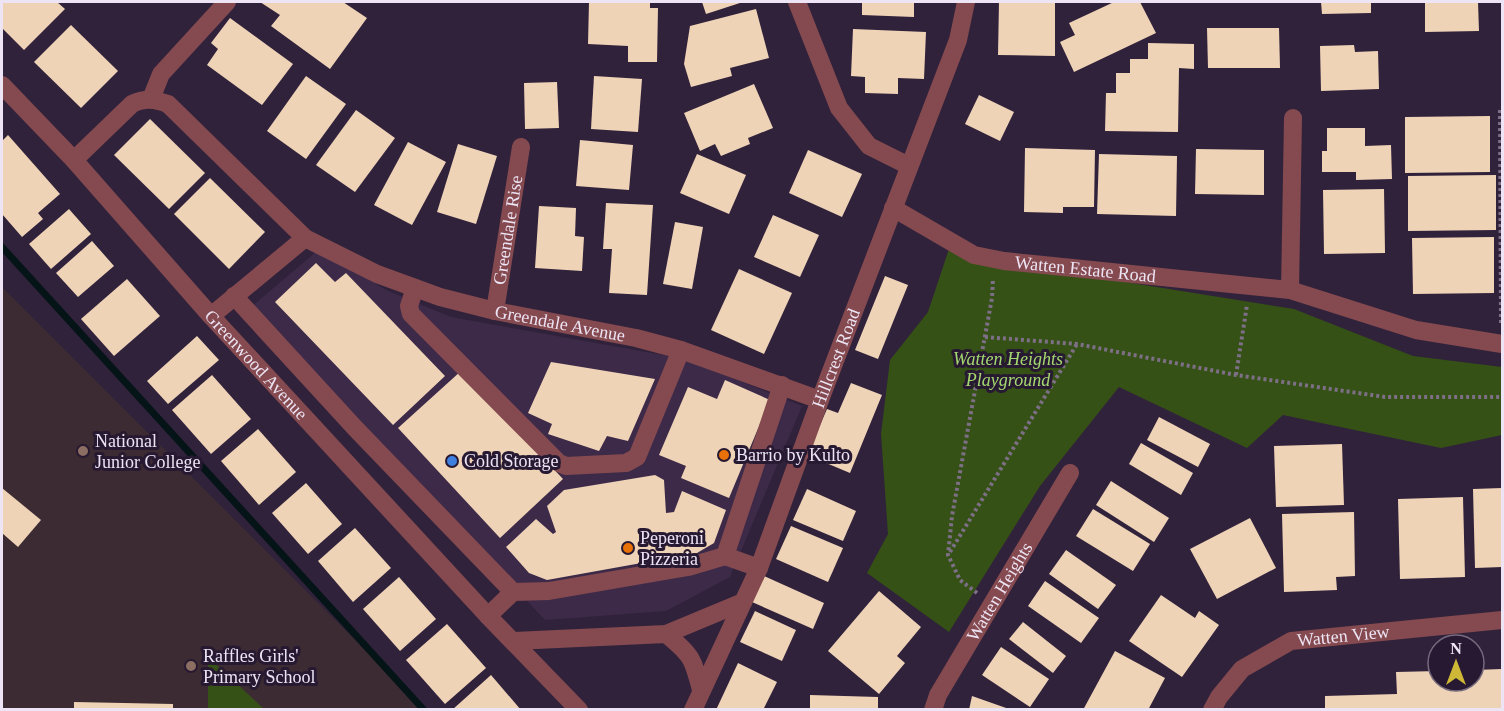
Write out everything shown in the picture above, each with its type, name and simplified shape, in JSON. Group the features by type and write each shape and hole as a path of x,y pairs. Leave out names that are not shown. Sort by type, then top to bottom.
{"street":[{"path":"74,160 132,104 151,99 161,74 227,2"},
{"path":"797,2 839,108 869,146 909,166"},
{"name":"Hillcrest Road","path":"693,710 759,568 820,400 958,39 966,2"},
{"name":"Greenwood Avenue","path":"2,85 74,160 211,316 488,616 579,710"},
{"name":"Greendale Avenue","path":"151,99 168,104 305,238 376,274 440,297 495,311 636,338 681,350 820,400"},
{"path":"1290,290 1293,118"},
{"name":"Greendale Rise","path":"495,311 521,147"},
{"name":"Watten Estate Road","path":"893,208 974,255 1004,261 1290,290 1416,330 1502,344"},
{"path":"211,316 305,238"},
{"path":"415,288 409,306 411,314 559,463 571,467 626,463 637,457 681,350"},
{"name":"Greenwood Avenue","path":"234,296 355,428 513,592"},
{"path":"725,556 782,385"},
{"name":"Watten Heights","path":"933,710 938,695 1070,474"},
{"path":"488,616 513,592 549,591 688,567 725,556 759,568"},
{"path":"514,641 666,634 743,602"},
{"name":"Watten View","path":"1212,710 1219,697 1242,669 1290,641 1503,620"},
{"path":"666,634 694,661 701,690"}],"path":[{"path":"1500,110 1502,344"},
{"path":"985,598 960,580 948,555 952,516 992,298 993,276"},
{"path":"1236,375 1248,296"},
{"path":"985,337 1077,344 1236,375 1385,397 1503,397"},
{"path":"948,555 1077,344"}],"shaded area":[{"path":"316,252 347,266 386,290 451,317 685,359 802,406 730,577 666,611 545,620 250,308"},
{"name":"National Junior College","path":"2,287 329,614 425,709 2,709"}],"green space":[{"name":"Watten Heights Playground","path":"951,243 1007,263 1294,309 1413,356 1502,367 1502,435 1441,448 1283,415 1247,448 1119,387 1040,486 949,632 867,573 888,534 881,434 890,360 928,312"},
{"path":"208,657 264,709 208,709"}],"building":[{"path":"2,2 57,2 65,9 24,50 2,28"},
{"path":"260,2 343,2 367,18 330,69 271,26 280,15"},
{"path":"589,2 650,2 650,8 658,8 657,62 628,62 628,46 588,44"},
{"path":"702,2 743,2 706,14"},
{"path":"862,2 914,2 914,17 862,15"},
{"path":"999,2 1055,2 1055,56 998,55"},
{"path":"1114,2 1140,2 1156,33 1074,72 1060,42 1075,35 1069,23"},
{"path":"1321,2 1371,2 1371,13 1322,14"},
{"path":"1425,2 1478,2 1479,31 1425,32"},
{"path":"756,9 769,58 730,68 732,76 691,87 684,64 690,26"},
{"path":"230,18 293,64 262,105 207,65 218,49 211,43"},
{"path":"71,25 118,71 81,108 34,62"},
{"path":"1207,28 1279,28 1280,68 1208,68"},
{"path":"853,29 926,32 924,79 898,78 898,94 865,93 865,77 851,76"},
{"path":"1148,43 1194,44 1194,69 1179,68 1178,132 1105,131 1106,93 1116,93 1116,73 1130,73 1130,59 1148,59"},
{"path":"1354,45 1355,52 1378,51 1379,89 1321,91 1320,46"},
{"path":"306,76 346,104 306,159 267,131"},
{"path":"594,76 642,79 638,132 591,129"},
{"path":"557,82 559,128 525,129 524,83"},
{"path":"754,84 773,128 748,138 750,144 721,156 715,144 700,151 684,113"},
{"path":"979,95 1014,112 1000,141 965,124"},
{"path":"356,110 395,138 355,192 316,165"},
{"path":"1490,116 1490,172 1405,173 1405,117"},
{"path":"150,119 205,173 169,209 114,155"},
{"path":"1327,128 1365,128 1365,146 1391,145 1392,179 1356,180 1356,172 1322,172 1322,151 1327,151"},
{"path":"8,135 60,194 38,213 43,219 22,237 2,214 2,141"},
{"path":"580,140 633,145 629,190 576,186"},
{"path":"408,142 446,162 412,225 374,205"},
{"path":"458,144 497,156 476,224 437,212"},
{"path":"1025,148 1095,150 1094,207 1063,207 1063,213 1024,212"},
{"path":"1196,149 1264,150 1264,195 1195,194"},
{"path":"808,150 862,174 842,217 789,193"},
{"path":"697,154 746,175 729,214 680,193"},
{"path":"1099,154 1177,156 1176,216 1097,214"},
{"path":"1496,175 1496,230 1408,231 1408,176"},
{"path":"210,178 265,232 229,269 174,214"},
{"path":"1384,189 1385,253 1324,254 1323,190"},
{"path":"606,203 653,205 647,295 609,293 612,249 603,249"},
{"path":"539,206 576,208 575,236 584,237 582,271 535,268"},
{"path":"69,209 91,234 51,269 29,244"},
{"path":"773,215 819,235 800,277 754,257"},
{"path":"675,222 703,227 692,289 663,284"},
{"path":"1494,237 1494,293 1413,294 1412,238"},
{"path":"92,241 114,266 78,297 56,273"},
{"path":"316,263 335,282 346,273 445,376 393,425 275,302"},
{"path":"739,269 792,293 764,354 711,330"},
{"path":"885,276 908,285 878,359 855,350"},
{"path":"127,279 160,316 114,356 81,319"},
{"path":"197,336 219,360 168,404 147,381"},
{"path":"551,362 655,379 628,441 607,436 599,451 548,434 552,424 528,413"},
{"path":"461,371 563,479 500,538 398,428"},
{"path":"212,375 251,419 211,454 172,410"},
{"path":"725,380 770,400 729,498 681,478 686,466 659,455 688,387 717,399"},
{"path":"851,383 882,395 850,473 807,455 827,409 838,413"},
{"path":"1159,417 1210,444 1198,467 1147,440"},
{"path":"258,429 296,472 259,505 221,461"},
{"path":"1141,443 1193,473 1181,495 1129,464"},
{"path":"1342,444 1344,505 1276,507 1274,446"},
{"path":"655,475 664,480 666,513 674,512 682,491 726,510 714,543 697,553 547,580 529,573 506,547 536,519 553,534 556,532 547,506 564,490"},
{"path":"1111,481 1169,518 1154,542 1096,505"},
{"path":"306,483 342,524 308,554 272,513"},
{"path":"2,488 41,520 18,547 2,533"},
{"path":"1502,488 1502,567 1475,568 1473,489"},
{"path":"807,489 856,511 843,541 793,520"},
{"path":"1463,497 1465,577 1400,579 1398,499"},
{"path":"1093,509 1150,544 1133,571 1076,536"},
{"path":"1354,512 1355,576 1336,577 1337,590 1284,592 1282,514"},
{"path":"1250,518 1276,568 1217,599 1190,549"},
{"path":"791,526 843,548 828,582 776,559"},
{"path":"355,528 391,568 353,602 318,561"},
{"path":"1066,550 1116,585 1098,609 1049,574"},
{"path":"764,576 824,603 813,629 752,602"},
{"path":"399,577 436,619 400,651 363,609"},
{"path":"1045,581 1099,618 1081,643 1028,606"},
{"path":"879,591 921,627 897,656 905,663 879,694 828,651"},
{"path":"1161,595 1195,618 1199,611 1219,625 1182,677 1129,641"},
{"path":"755,611 796,630 782,661 740,642"},
{"path":"1023,622 1066,656 1053,673 1009,639"},
{"path":"447,624 486,668 445,704 406,660"},
{"path":"1001,647 1049,679 1030,707 982,675"},
{"path":"1115,651 1165,678 1148,710 1083,710"},
{"path":"738,663 777,682 763,710 716,710"},
{"path":"1502,669 1502,710 1325,710 1325,696 1397,694 1396,672 1426,671 1426,693 1486,693 1486,670"},
{"path":"491,675 521,710 452,710"},
{"path":"810,695 878,697 878,710 810,710"},
{"path":"972,696 1009,709 1009,710 969,710"},
{"path":"74,702 173,704 173,710 74,710"}],"waterway":[{"path":"2,247 424,710"}],"place":[{"name":"National Junior College","path":"83,451"},
{"name":"Barrio by Kulto","path":"724,455"},
{"name":"Cold Storage","path":"452,461"},
{"name":"Peperoni Pizzeria","path":"628,548"},
{"name":"Raffles Girls' Primary School","path":"191,666"}]}
